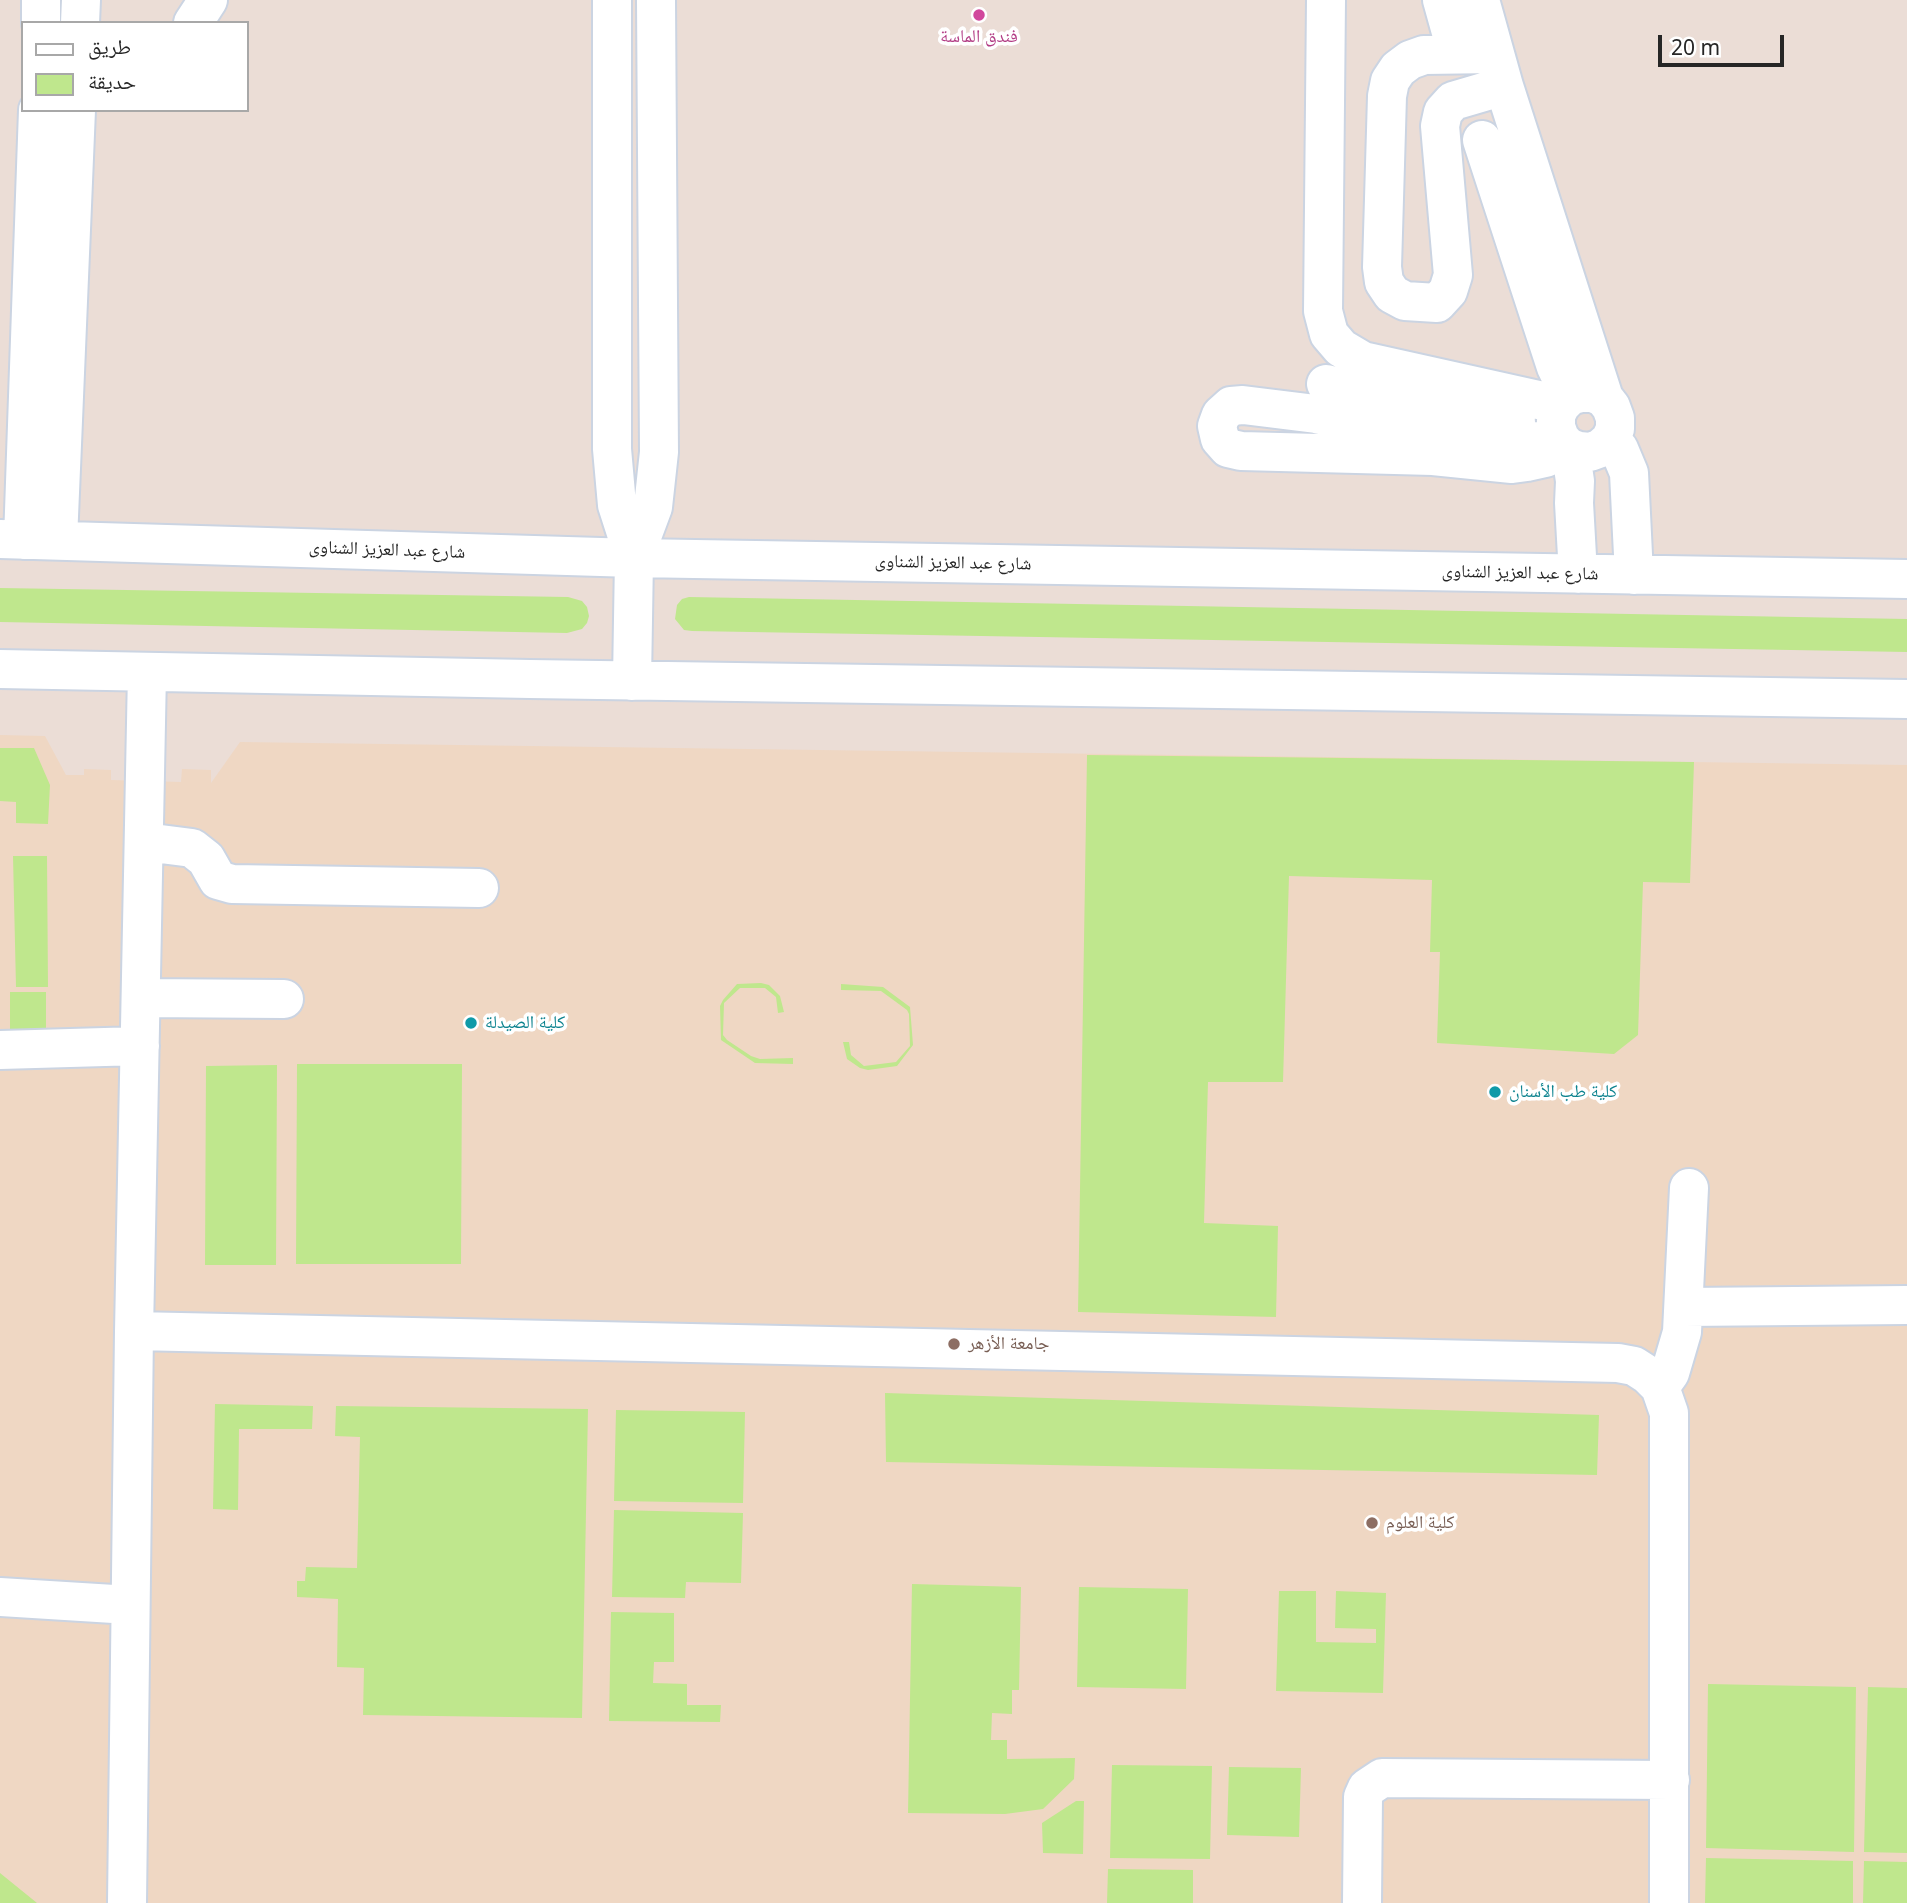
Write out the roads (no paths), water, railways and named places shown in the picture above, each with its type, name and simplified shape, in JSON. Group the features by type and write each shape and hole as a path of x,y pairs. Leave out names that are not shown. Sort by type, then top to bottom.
{"street":[{"path":"40,21 41,0"},
{"path":"80,21 81,0"},
{"path":"194,21 208,0"},
{"path":"612,0 613,477 617,505 634,558 632,681"},
{"path":"634,558 649,520 658,480 656,0"},
{"path":"1326,0 1323,311 1329,334 1341,348 1363,361 1570,423"},
{"path":"1442,0 1457,54"},
{"path":"1480,0 1500,70 1570,423 1578,574"},
{"path":"1457,54 1500,70 1453,101 1443,112 1440,126 1453,275 1448,291 1437,303 1405,302 1392,294 1384,282 1382,267 1387,96 1390,81 1398,69 1410,60 1424,55 1457,54"},
{"path":"27,540 38,112"},
{"path":"27,540 82,113"},
{"path":"1482,140 1556,368 1570,423 1545,458 1511,464 1433,456 1264,453 1228,448 1220,439 1217,426 1221,415 1231,406 1264,406 1450,441 1523,443 1570,423 1611,407 1615,429 1610,440 1619,449 1629,473 1634,575"},
{"path":"612,382 659,383"},
{"path":"1326,384 1440,412 1570,423"},
{"name":"شارع عبد العزيز الشناوى","path":"27,540 634,558 1907,579"},
{"path":"0,669 1907,699"},
{"path":"127,1903 134,1331 147,672"},
{"path":"145,842 192,848 206,859 218,880 232,884 479,888"},
{"path":"141,998 284,999"},
{"path":"0,1050 140,1046"},
{"path":"1660,1387 1670,1373 1682,1332 1689,1188"},
{"path":"1684,1307 1907,1305"},
{"path":"134,1331 1618,1363 1634,1366 1660,1387 1669,1413 1670,1903"},
{"path":"0,1597 130,1605"},
{"path":"1362,1903 1363,1797 1367,1788 1382,1778 1670,1780"}],"place":[{"name":"فندق الماسة","path":"979,15"},
{"name":"كلية الصيدلة","path":"471,1023"},
{"name":"كلية طب الأسنان","path":"1495,1092"},
{"name":"جامعة الأزهر","path":"954,1344"},
{"name":"كلية العلوم","path":"1372,1523"}]}
